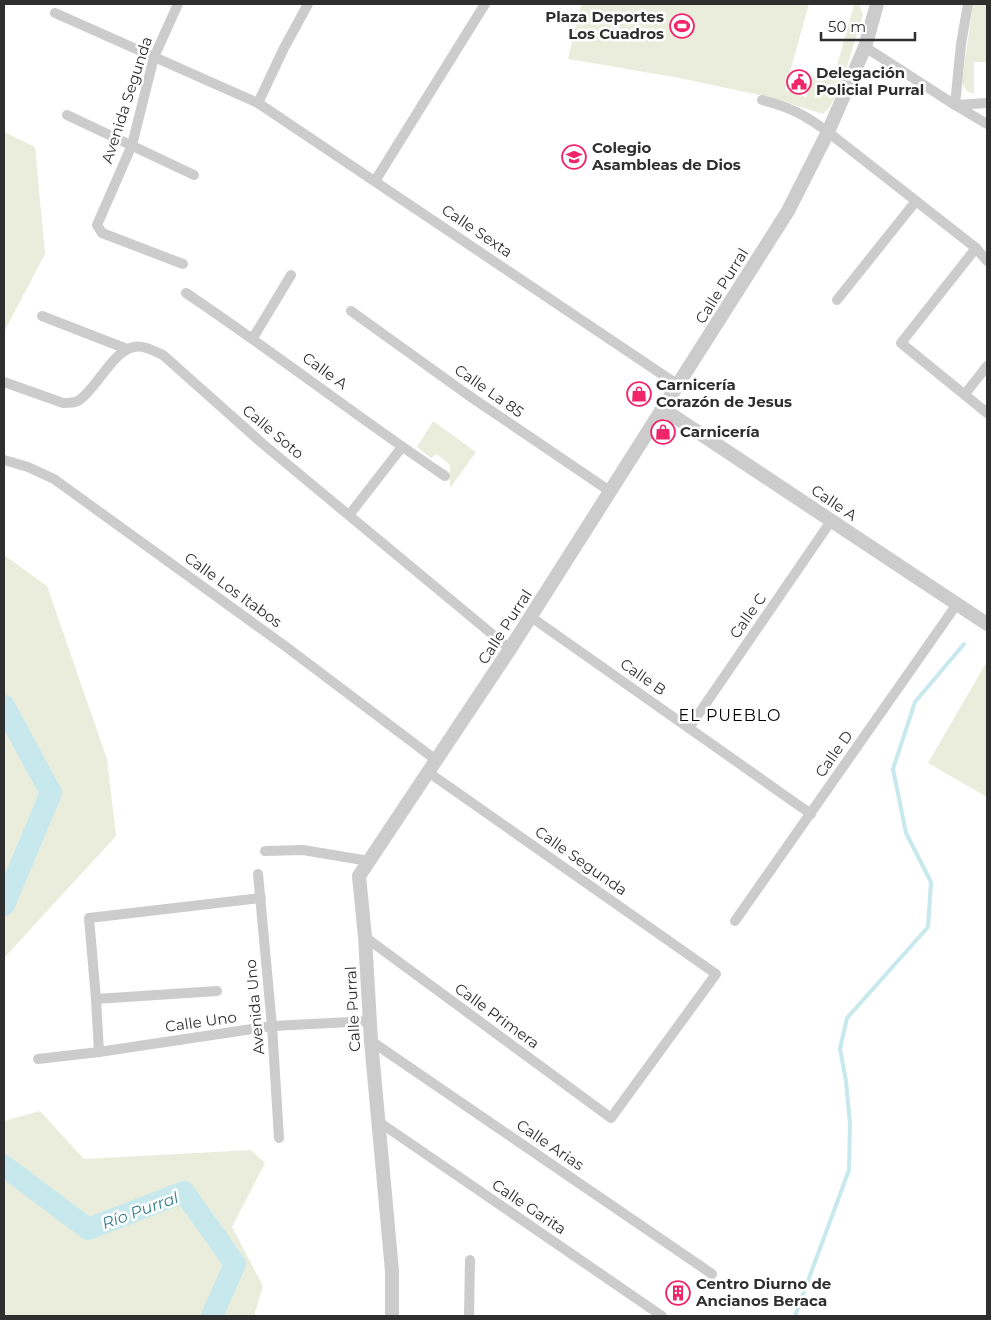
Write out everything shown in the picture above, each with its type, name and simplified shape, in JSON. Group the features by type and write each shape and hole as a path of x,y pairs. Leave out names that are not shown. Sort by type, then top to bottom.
{"street":[{"name":"Avenida Segunda","path":"178,4 154,57 132,145 97,225 102,233 183,264"},
{"path":"258,103 284,48 308,4"},
{"path":"375,181 485,4"},
{"name":"Calle Purral","path":"392,1316 392,1271 371,1041 366,937 359,876 531,617 788,211 828,132 865,47 876,4"},
{"path":"955,105 961,44 968,4"},
{"name":"Calle Sexta","path":"55,13 258,103 678,385"},
{"path":"865,47 987,124"},
{"path":"762,100 782,105 804,114 976,248 987,261"},
{"path":"955,105 987,103"},
{"path":"68,115 194,175"},
{"path":"837,300 916,202"},
{"path":"976,248 901,343 987,413"},
{"path":"253,338 291,275"},
{"name":"Calle A","path":"186,293 253,338 402,447 445,476"},
{"name":"Calle La 85","path":"351,311 468,395 611,492"},
{"name":"Calle Soto","path":"42,316 127,349 144,347 163,355 263,444 350,514 510,649"},
{"path":"4,382 63,403 72,403 78,401 127,349"},
{"path":"964,394 987,366"},
{"name":"Calle A","path":"663,409 987,624"},
{"path":"350,514 402,447"},
{"name":"Calle Los Itabos","path":"4,460 28,467 54,479 285,646 436,760"},
{"name":"Calle C","path":"689,728 831,521"},
{"name":"Calle D","path":"735,921 957,604"},
{"name":"Calle B","path":"531,617 810,814"},
{"name":"Calle Segunda","path":"428,772 716,974 611,1118"},
{"path":"266,851 303,850 369,861"},
{"name":"Avenida Uno","path":"258,874 272,1026 279,1138"},
{"path":"99,1052 89,918 261,898"},
{"name":"Calle Primera","path":"366,937 611,1118"},
{"path":"96,999 217,991"},
{"name":"Calle Uno","path":"38,1059 99,1052 272,1026 370,1020"},
{"name":"Calle Arias","path":"371,1041 712,1274"},
{"name":"Calle Garita","path":"379,1122 662,1316"},
{"path":"469,1316 470,1260"}],"green space":[{"path":"581,4 809,4 785,90 806,97 816,70 834,76 854,5 850,4 859,4 863,15 841,86 829,108 823,114 773,98 680,78 568,59"},
{"path":"973,4 987,4 987,62 974,62 974,94 963,86 962,81"},
{"path":"4,132 35,147 45,254 4,332"},
{"path":"433,421 476,452 450,488 450,465 437,454 431,458 417,447"},
{"path":"4,555 47,586 107,759 116,836 4,958"},
{"path":"987,664 987,797 928,763"},
{"path":"40,1111 84,1159 251,1150 265,1163 232,1227 263,1286 254,1316 4,1316 4,1121"}],"waterway":[{"path":"795,1316 849,1170 850,1124 846,1081 840,1049 847,1018 928,927 931,882 906,833 893,769 915,702 964,644"},
{"name":"Río Purral","path":"4,706 51,793 4,905"},
{"name":"Río Purral","path":"4,1166 88,1229 184,1192 235,1264 212,1316"}],"place":[{"name":"Plaza Deportes Los Cuadros","path":"682,26"},
{"name":"Delegación Policial Purral","path":"799,82"},
{"name":"Colegio Asambleas de Dios","path":"574,157"},
{"name":"Carnicería Corazón de Jesus","path":"639,394"},
{"name":"Carnicería","path":"663,432"},
{"name":"Centro Diurno de Ancianos Beraca","path":"678,1293"}],"district":[{"name":"EL PUEBLO","path":"730,715"}]}
